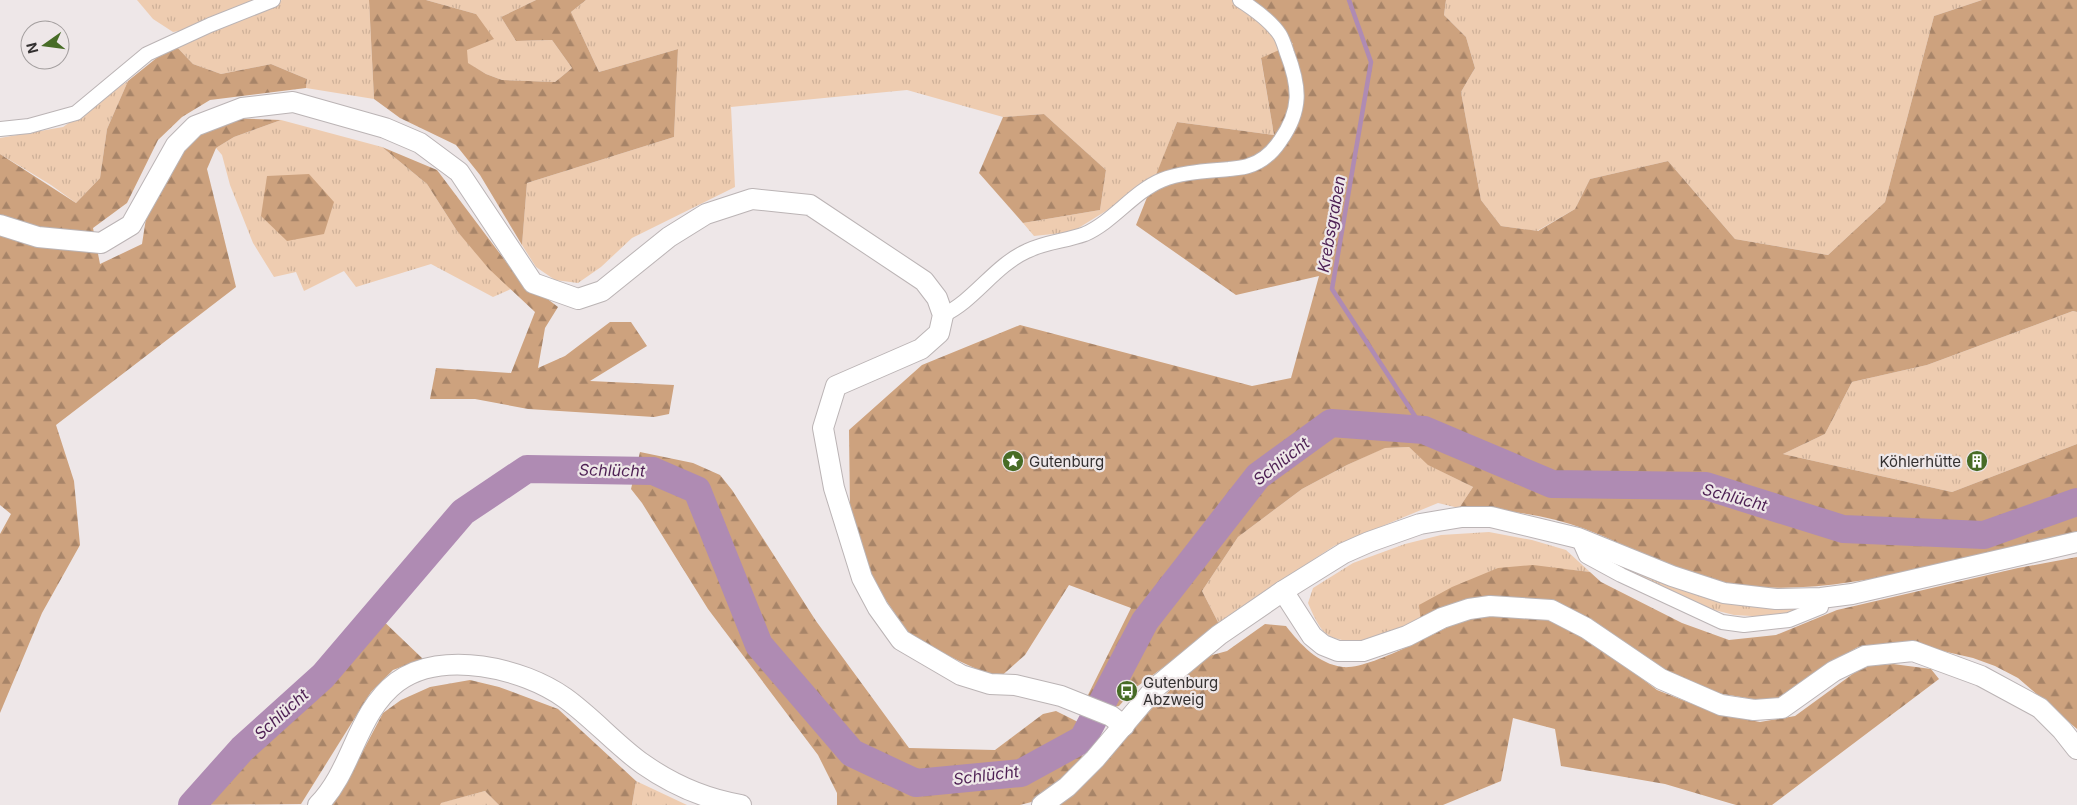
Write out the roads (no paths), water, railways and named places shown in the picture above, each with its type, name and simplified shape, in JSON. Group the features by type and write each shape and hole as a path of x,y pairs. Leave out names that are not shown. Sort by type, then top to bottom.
{"street":[{"path":"0,129 29,126 76,113 147,54 210,25 273,0"},
{"path":"943,315 957,308 988,277 1025,251 1084,234 1111,218 1140,193 1162,180 1194,173 1248,166 1272,153 1296,115 1297,95 1293,69 1280,35 1256,11 1240,0"},
{"path":"0,225 38,237 100,243 131,225 176,145 194,126 242,108 293,102 385,128 420,143 459,172 533,283 578,299 602,291 669,236 706,214 752,199 810,205 924,281 937,298 943,315 939,332 922,349 836,386 823,428 834,488 862,578 878,608 902,640 960,675 990,684 1015,685 1060,696 1118,721"},
{"path":"1042,805 1067,787 1118,721 1219,635 1283,591 1344,553 1400,530 1439,521 1491,516 1578,538 1672,576 1724,593 1776,599 1821,598 1852,594 2077,542"},
{"path":"1578,538 1586,556 1621,575 1722,622 1744,625 1788,620 1821,607 1821,598"},
{"path":"1283,591 1312,636 1323,646 1338,651 1363,651 1407,636 1442,618 1469,609 1490,606 1551,610 1586,628 1661,679 1721,705 1754,710 1782,708 1834,671 1865,656 1913,651 1981,676 2040,708 2062,730 2077,749"},
{"path":"318,805 324,799 339,774 358,732 375,703 397,682 411,674 431,667 466,664 505,671 536,682 565,697 642,764 678,786 705,796 740,805"}],"waterway":[{"name":"Krebsgraben","path":"1349,0 1371,62 1332,289 1424,430"},
{"name":"Schlücht","path":"192,805 242,749 323,676 463,512 527,469 653,471 697,490 759,645 852,753 916,783 1021,773 1083,739 1145,621 1258,476 1331,423 1424,430 1552,484 1706,486 1843,529 1984,535 2077,502"}],"place":[{"name":"Gutenburg","path":"1013,461"},
{"name":"Köhlerhütte","path":"1977,461"},
{"name":"Gutenburg Abzweig","path":"1127,691"}]}
